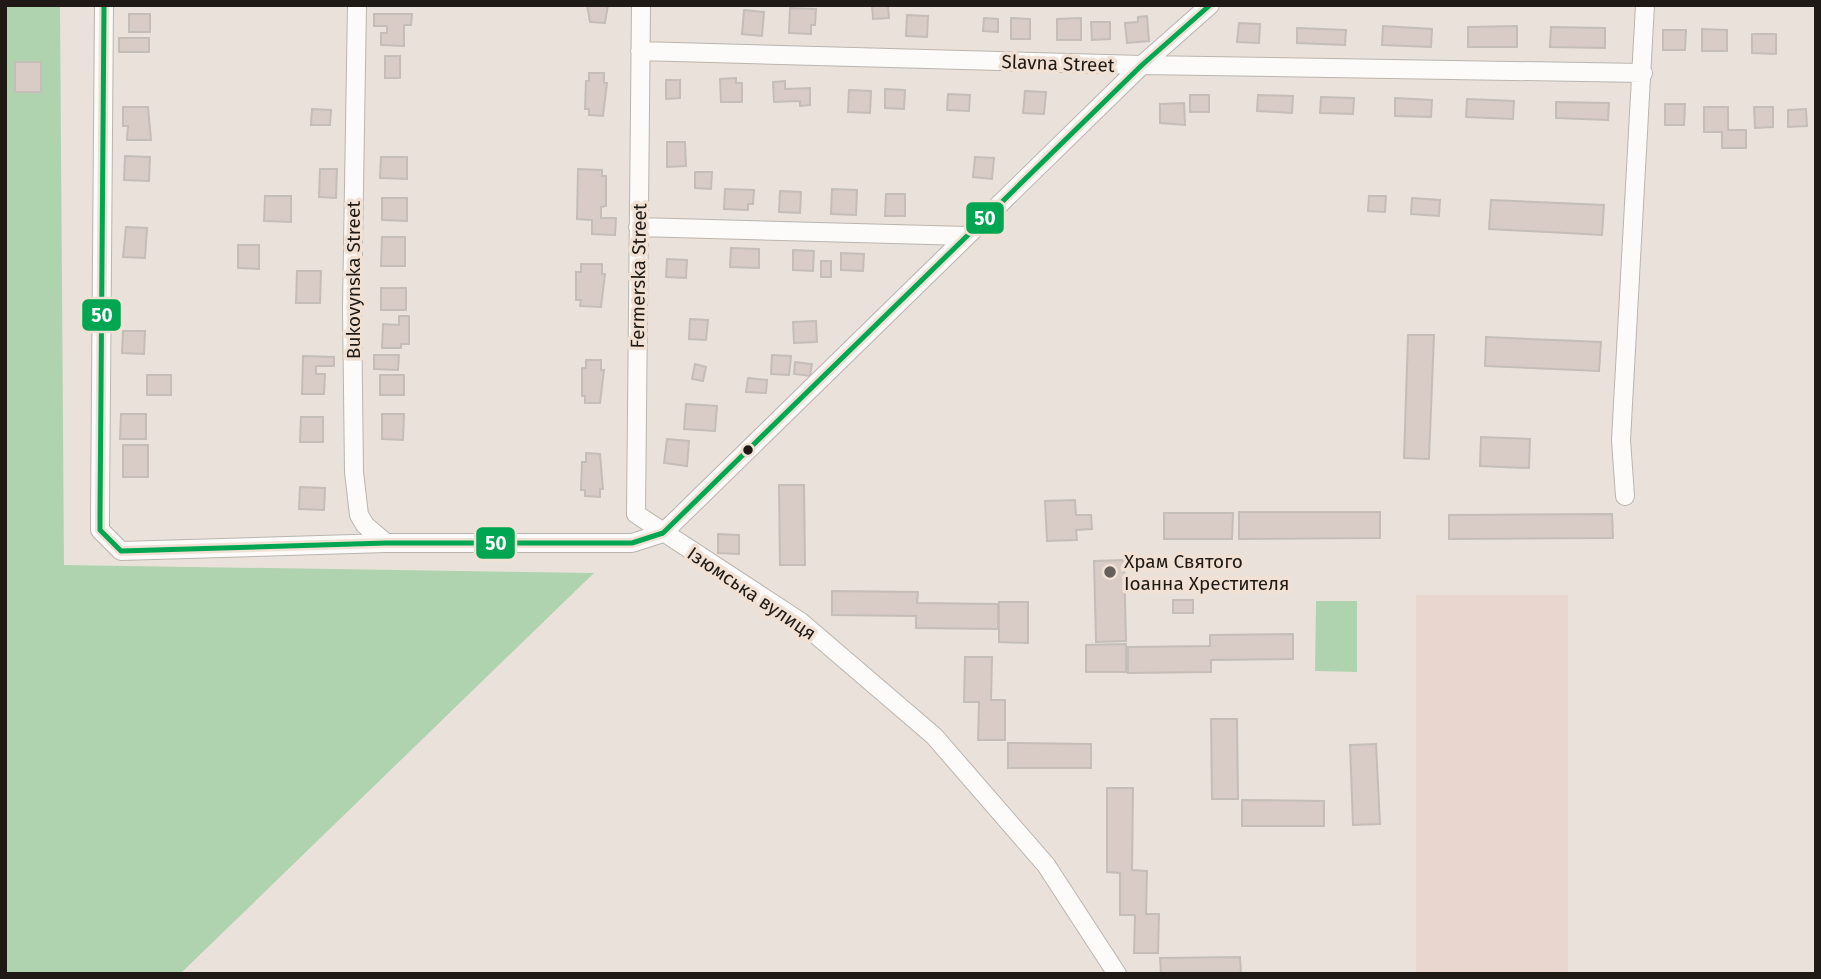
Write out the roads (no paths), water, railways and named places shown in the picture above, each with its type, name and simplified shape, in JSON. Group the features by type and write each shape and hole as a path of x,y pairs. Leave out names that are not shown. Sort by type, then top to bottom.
{"street":[{"path":"104,5 100,530 121,551 386,543 632,543 663,533 1142,65 1210,5"},
{"name":"Bukovynska Street","path":"357,5 352,308 354,472 359,515 365,525 386,543"},
{"name":"Fermerska Street","path":"641,5 636,514 663,533"},
{"path":"1625,496 1621,440 1645,5"},
{"name":"Slavna Street","path":"640,51 1142,65 1643,73"},
{"path":"638,228 967,236"},
{"name":"Ізюмська вулиця","path":"663,533 801,622 934,736 1046,865 1117,974"}],"place":[{"name":"Храм Святого Іоанна Хрестителя","path":"1110,572"}]}
